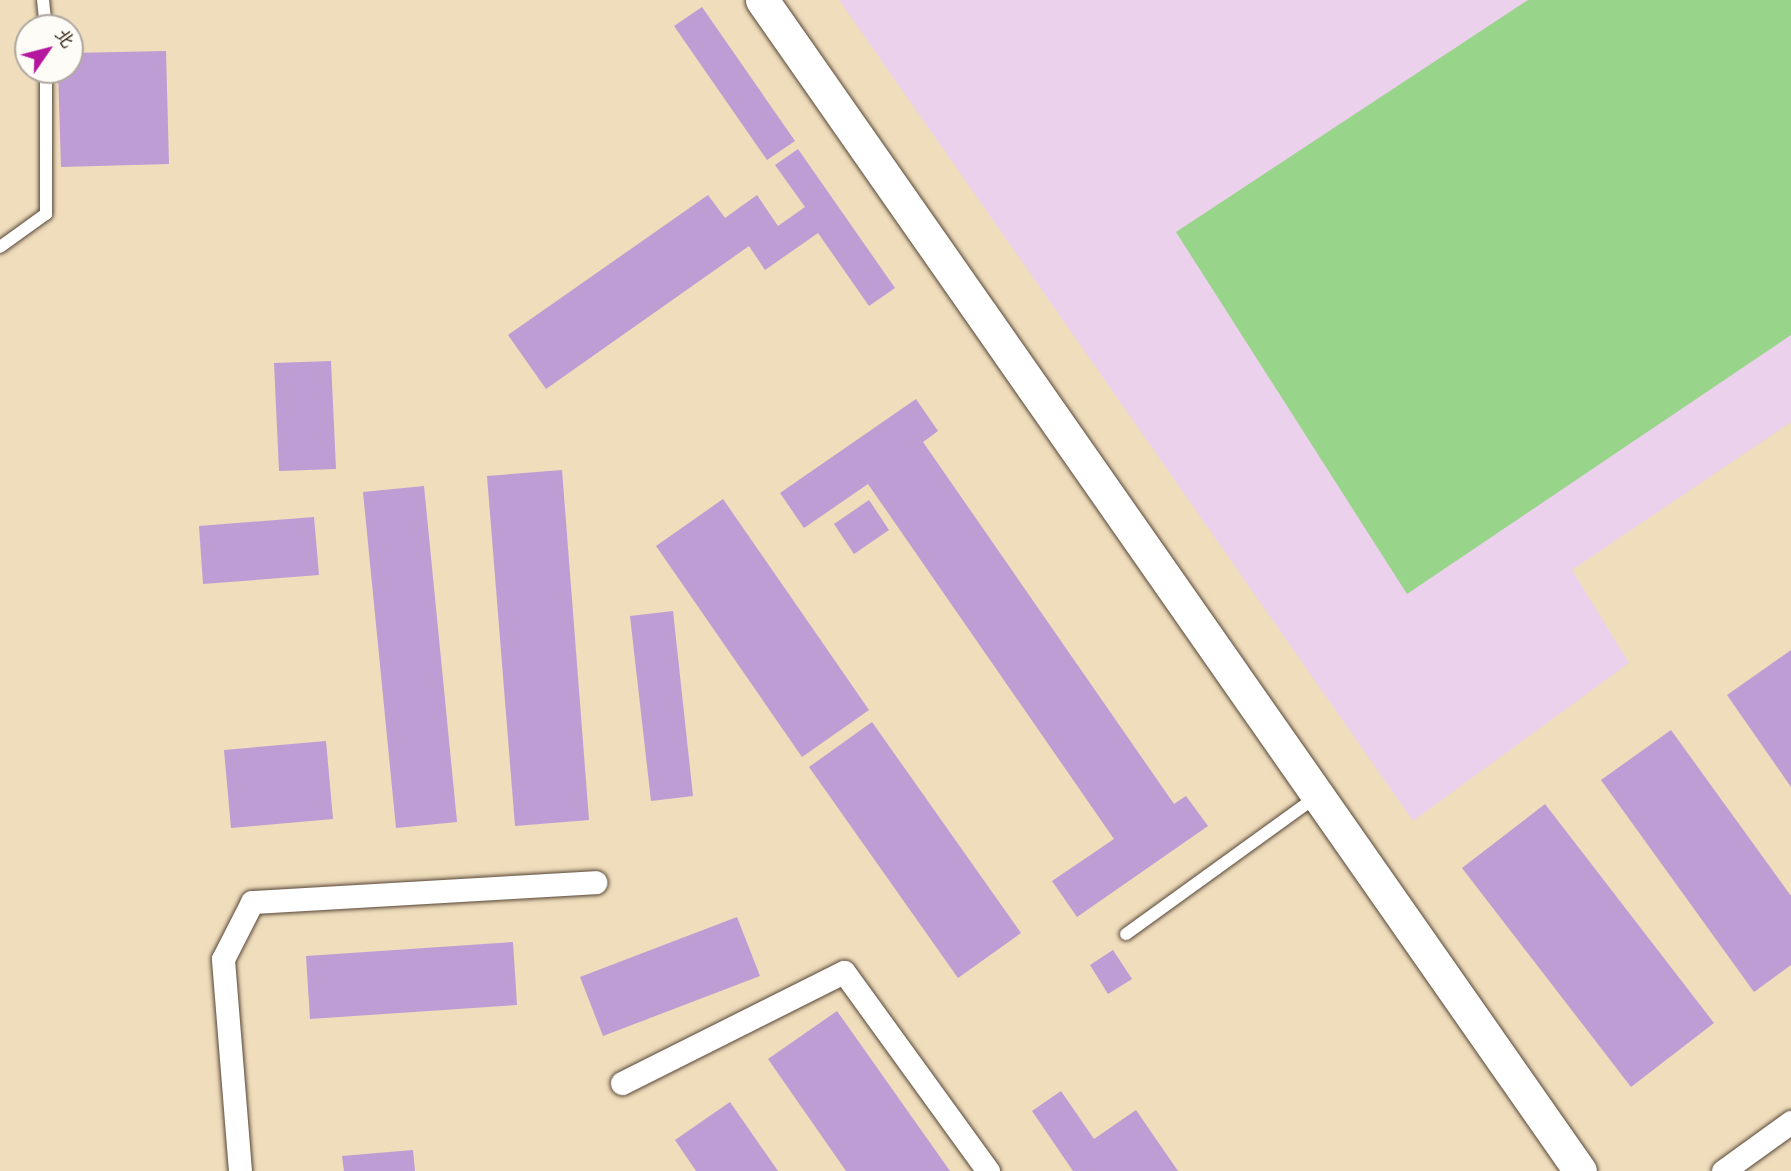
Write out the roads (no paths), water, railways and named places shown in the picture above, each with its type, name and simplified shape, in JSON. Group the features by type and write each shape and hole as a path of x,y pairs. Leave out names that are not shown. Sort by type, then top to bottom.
{"street":[{"path":"762,0 1580,1171"},
{"path":"240,1171 223,959 252,902 595,882"},
{"path":"622,1083 844,972 988,1171"},
{"path":"1723,1171 1791,1122"}],"lane":[{"path":"0,247 46,214 46,84"},
{"path":"1126,934 1318,796"}]}
